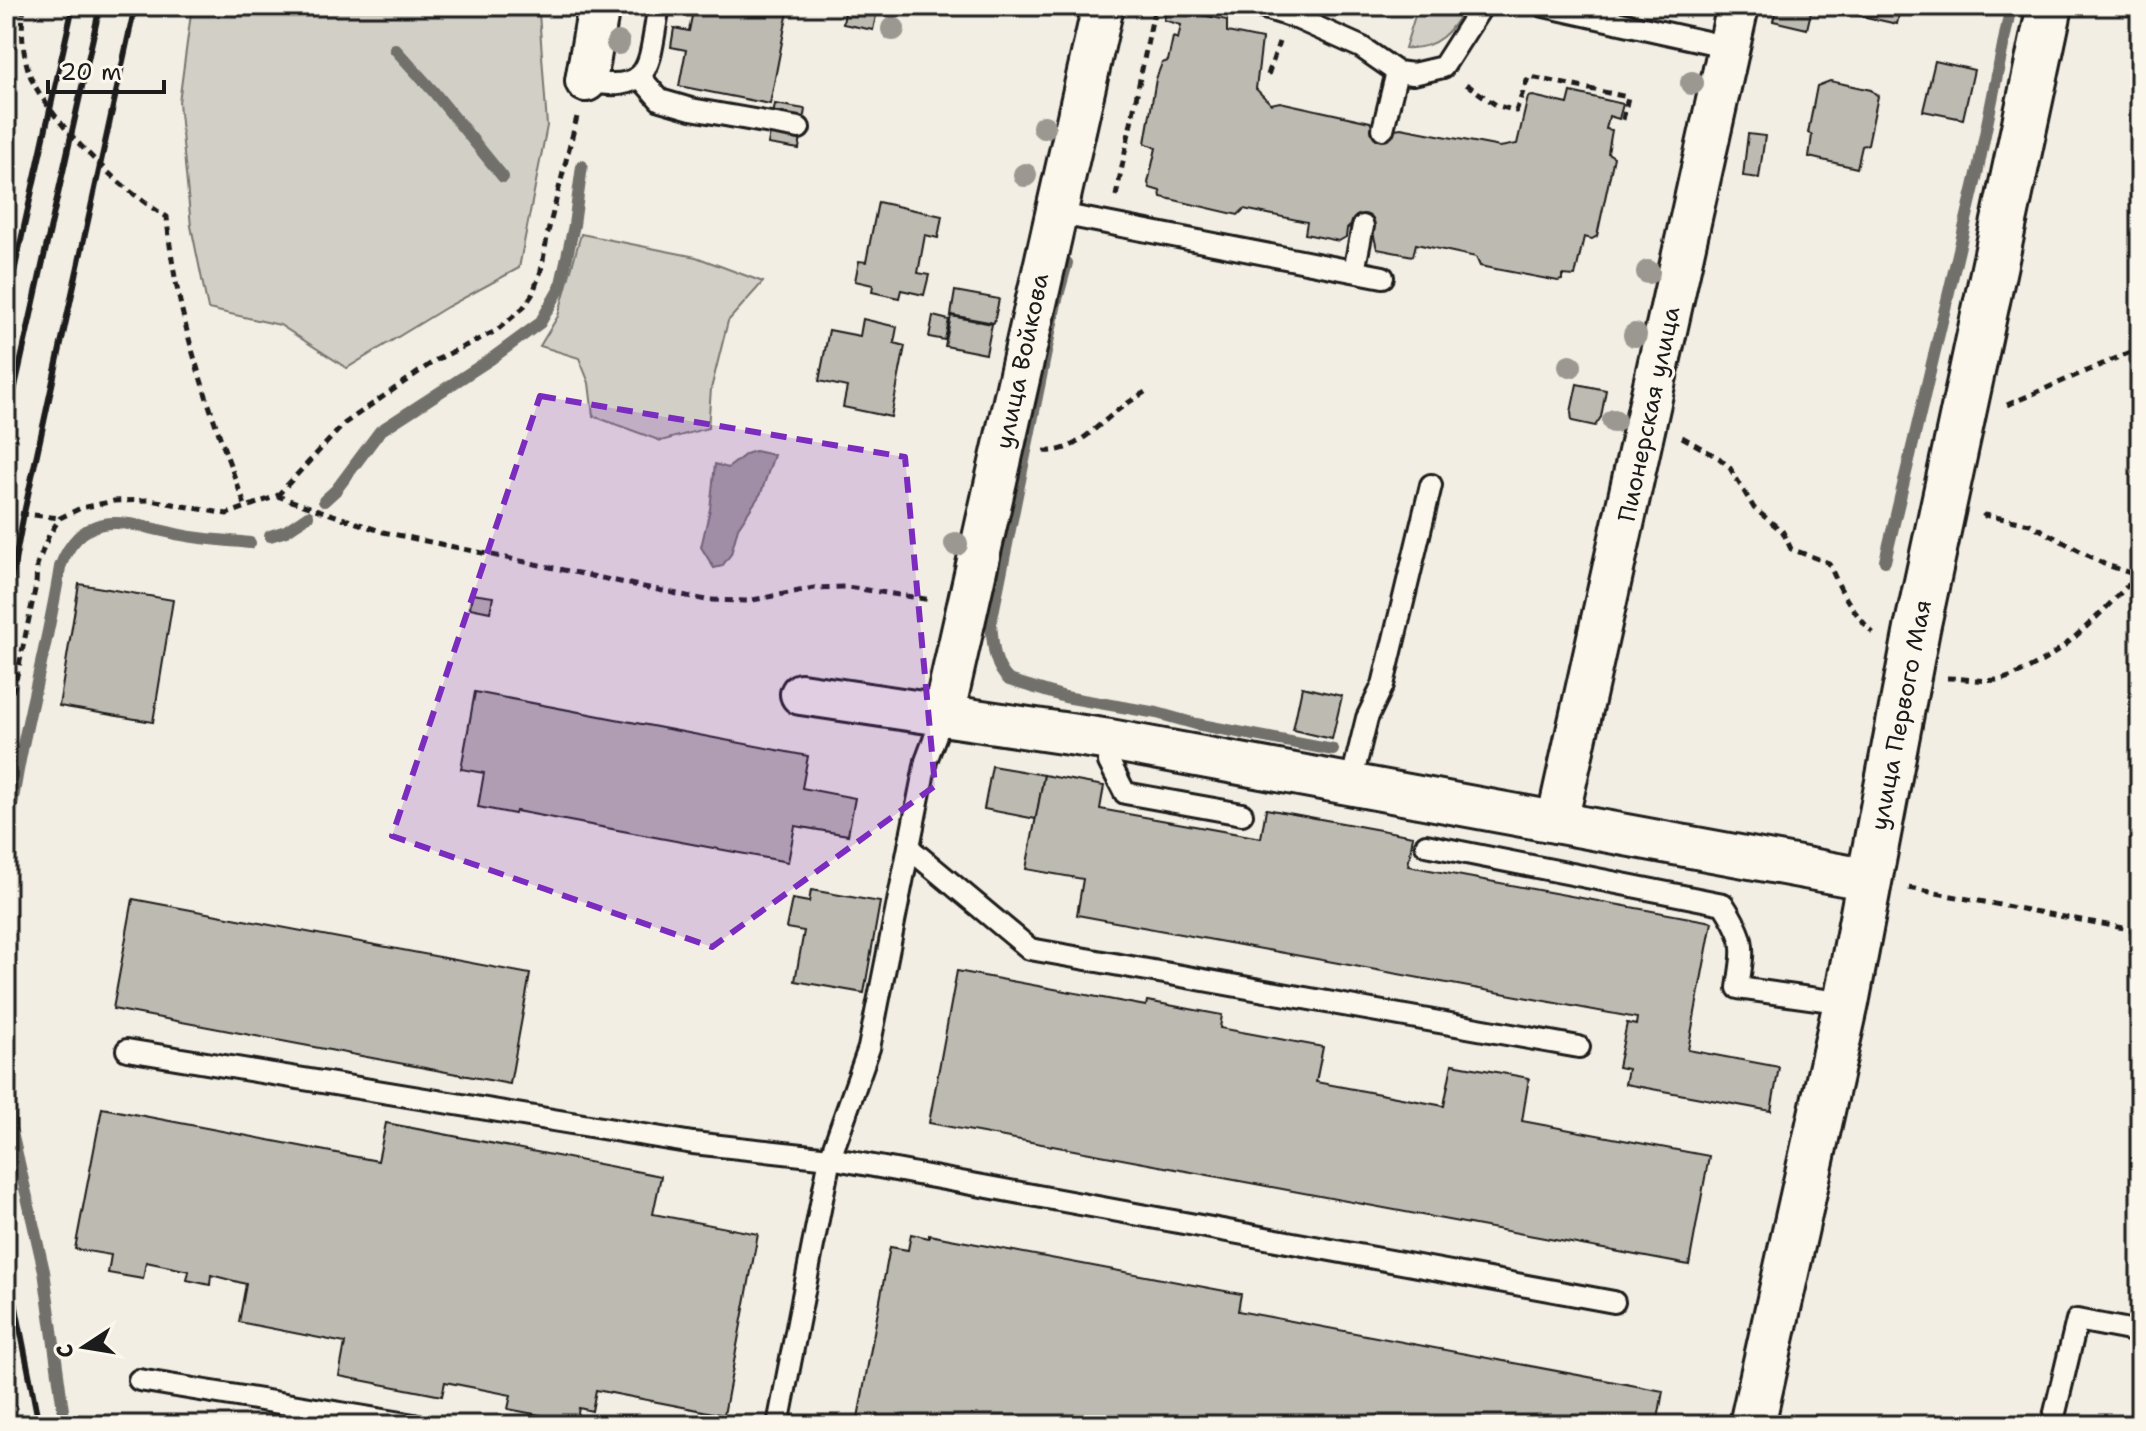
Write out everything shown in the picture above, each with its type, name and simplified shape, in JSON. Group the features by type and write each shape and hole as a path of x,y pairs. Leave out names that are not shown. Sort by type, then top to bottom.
{"street":[{"path":"586,81 599,6"},
{"name":"улица Войкова","path":"943,716 1103,6"},
{"name":"Пионерская улица","path":"1557,822 1738,6"},
{"name":"улица Первого Мая","path":"1752,1425 1846,1003 1909,669 2050,6"},
{"path":"801,694 1110,740 1870,880"}],"lane":[{"path":"586,81 612,86 625,85 640,77 648,64 659,6"},
{"path":"1258,6 1294,17 1361,47 1397,72 1413,74 1443,67 1482,6"},
{"path":"1544,6 1729,47"},
{"path":"1383,129 1397,72"},
{"path":"640,77 660,100 691,109 799,128"},
{"path":"1055,213 1383,277"},
{"path":"1354,271 1363,226"},
{"path":"1351,783 1367,718 1383,685 1431,485"},
{"path":"778,1425 830,1158 869,1048 926,761 943,716"},
{"path":"1110,740 1109,762 1125,793 1242,814"},
{"path":"1426,845 1723,904 1740,929 1744,946 1738,988 1846,1003"},
{"path":"909,848 1030,949 1579,1047"},
{"path":"127,1050 693,1143 830,1158 1614,1302"},
{"path":"2052,1425 2077,1320 2140,1332"},
{"path":"139,1380 414,1425"}],"path":[{"path":"24,6 27,67 34,85 99,164 129,192 167,217 178,291 192,346 246,508"},
{"path":"1110,224 1155,6"},
{"path":"1443,67 1496,105 1516,111 1528,78 1628,97 1622,124"},
{"path":"6,705 15,685 36,585 37,565 49,535 60,518 81,508 114,501 151,500 227,514 277,496 345,423 436,360 496,331 523,308 532,295 541,271 586,81"},
{"path":"1963,411 1999,408 2140,348"},
{"path":"1032,449 1065,449 1084,439 1108,417 1145,392"},
{"path":"1649,414 1730,468 1754,508 1783,532 1791,549 1829,563 1841,592 1855,614 1909,669 1940,677 2001,679 2064,646 2139,575 2104,564 2030,524 1985,515 1978,521"},
{"path":"277,496 383,532 706,600 748,601 814,588 847,587 968,607"},
{"path":"6,512 60,518"},
{"path":"1870,880 2034,914 2085,919 2140,931"}],"highlighted area":[{"path":"540,396 905,457 935,786 712,947 392,836"}],"shaded area":[{"path":"192,6 543,6 539,13 547,126 519,268 447,307 347,368 280,325 208,309 191,226 179,102"},
{"path":"1418,6 1465,6 1442,38 1426,46 1405,48"},
{"path":"581,234 696,257 763,282 728,321 711,389 708,428 661,441 593,416 589,383 579,358 540,346 558,316"},
{"path":"755,451 774,455 761,493 738,528 731,554 722,566 714,568 701,547 710,509 715,464 728,468"}],"building":[{"path":"694,6 789,6 770,104 679,86 686,50 671,47 674,28 689,31"},
{"path":"846,6 878,6 873,30 843,24"},
{"path":"1777,6 1811,12 1807,29 1773,21"},
{"path":"1817,6 1901,6 1897,24"},
{"path":"1167,8 1227,20 1227,32 1262,39 1256,89 1271,104 1280,102 1370,122 1373,127 1389,130 1401,128 1500,147 1517,144 1528,97 1568,104 1571,92 1623,104 1619,119 1609,116 1606,129 1612,130 1608,153 1614,157 1597,236 1592,239 1584,237 1575,276 1562,275 1562,280 1558,281 1480,266 1476,257 1416,244 1413,256 1377,249 1372,228 1352,224 1347,229 1346,237 1339,241 1305,234 1307,222 1244,209 1238,215 1161,197 1160,191 1150,188 1148,183 1156,148 1145,143 1156,79 1162,63 1168,61 1173,37 1178,39 1181,25 1164,20"},
{"path":"1935,61 1974,70 1963,119 1923,111"},
{"path":"1830,81 1871,90 1878,96 1868,144 1862,146 1857,168 1809,157 1812,135 1808,133 1817,86"},
{"path":"775,104 805,109 799,149 768,144"},
{"path":"1748,134 1765,136 1759,178 1743,176"},
{"path":"878,202 942,216 938,238 925,235 918,273 929,275 924,295 901,290 899,298 872,292 873,285 855,281 859,261 866,262"},
{"path":"955,291 999,299 994,323 951,315"},
{"path":"933,316 949,320 945,340 929,337"},
{"path":"951,316 992,324 986,354 945,346"},
{"path":"863,319 897,327 894,343 905,346 891,417 843,407 847,387 819,381 829,330 860,336"},
{"path":"1577,384 1606,390 1601,417 1595,426 1572,421"},
{"path":"79,584 173,600 153,722 59,706"},
{"path":"472,594 493,597 490,612 470,608"},
{"path":"1302,687 1342,696 1332,739 1293,730"},
{"path":"475,692 808,756 802,788 855,798 848,835 795,826 788,862 516,811 515,814 478,807 484,773 461,769"},
{"path":"992,766 1044,775 1036,819 984,809"},
{"path":"1044,775 1104,786 1100,809 1261,838 1266,809 1413,836 1408,866 1712,922 1688,1050 1779,1067 1771,1111 1625,1084 1628,1069 1618,1067 1627,1023 1636,1025 1637,1018 1077,915 1083,879 1026,869"},
{"path":"811,890 880,902 864,993 795,981 804,931 786,928 792,899 809,902"},
{"path":"133,899 530,974 510,1084 113,1009"},
{"path":"957,971 1146,1006 1147,1001 1222,1015 1220,1028 1323,1047 1316,1082 1444,1106 1452,1064 1529,1078 1522,1121 1709,1156 1689,1265 929,1123"},
{"path":"102,1108 378,1161 386,1123 661,1176 653,1214 758,1234 724,1415 596,1390 592,1411 579,1408 576,1422 508,1409 511,1395 445,1382 442,1396 339,1376 345,1343 239,1322 246,1284 211,1275 210,1285 187,1280 189,1271 146,1262 143,1279 108,1273 111,1255 75,1249"},
{"path":"911,1234 1241,1294 1238,1311 1663,1391 1657,1425 857,1423 890,1247 908,1250"}],"waterway":[{"path":"1885,561 1977,174 2011,6"},
{"path":"395,49 503,177"},
{"path":"324,501 336,490 380,431 491,359 540,323 560,288 574,225 582,166"},
{"path":"1067,263 1056,303 991,623 1000,668 1009,680 1065,697 1333,750"},
{"path":"270,536 286,531 308,516"},
{"path":"6,859 22,749 60,567 70,547 95,526 110,523 144,526 198,538 250,543"},
{"path":"6,1056 11,1128 44,1271 65,1425"}],"railway":[{"path":"6,308 73,6"},
{"path":"6,427 100,6"},
{"path":"6,609 24,513 135,6"},
{"path":"6,1256 39,1425"}]}
